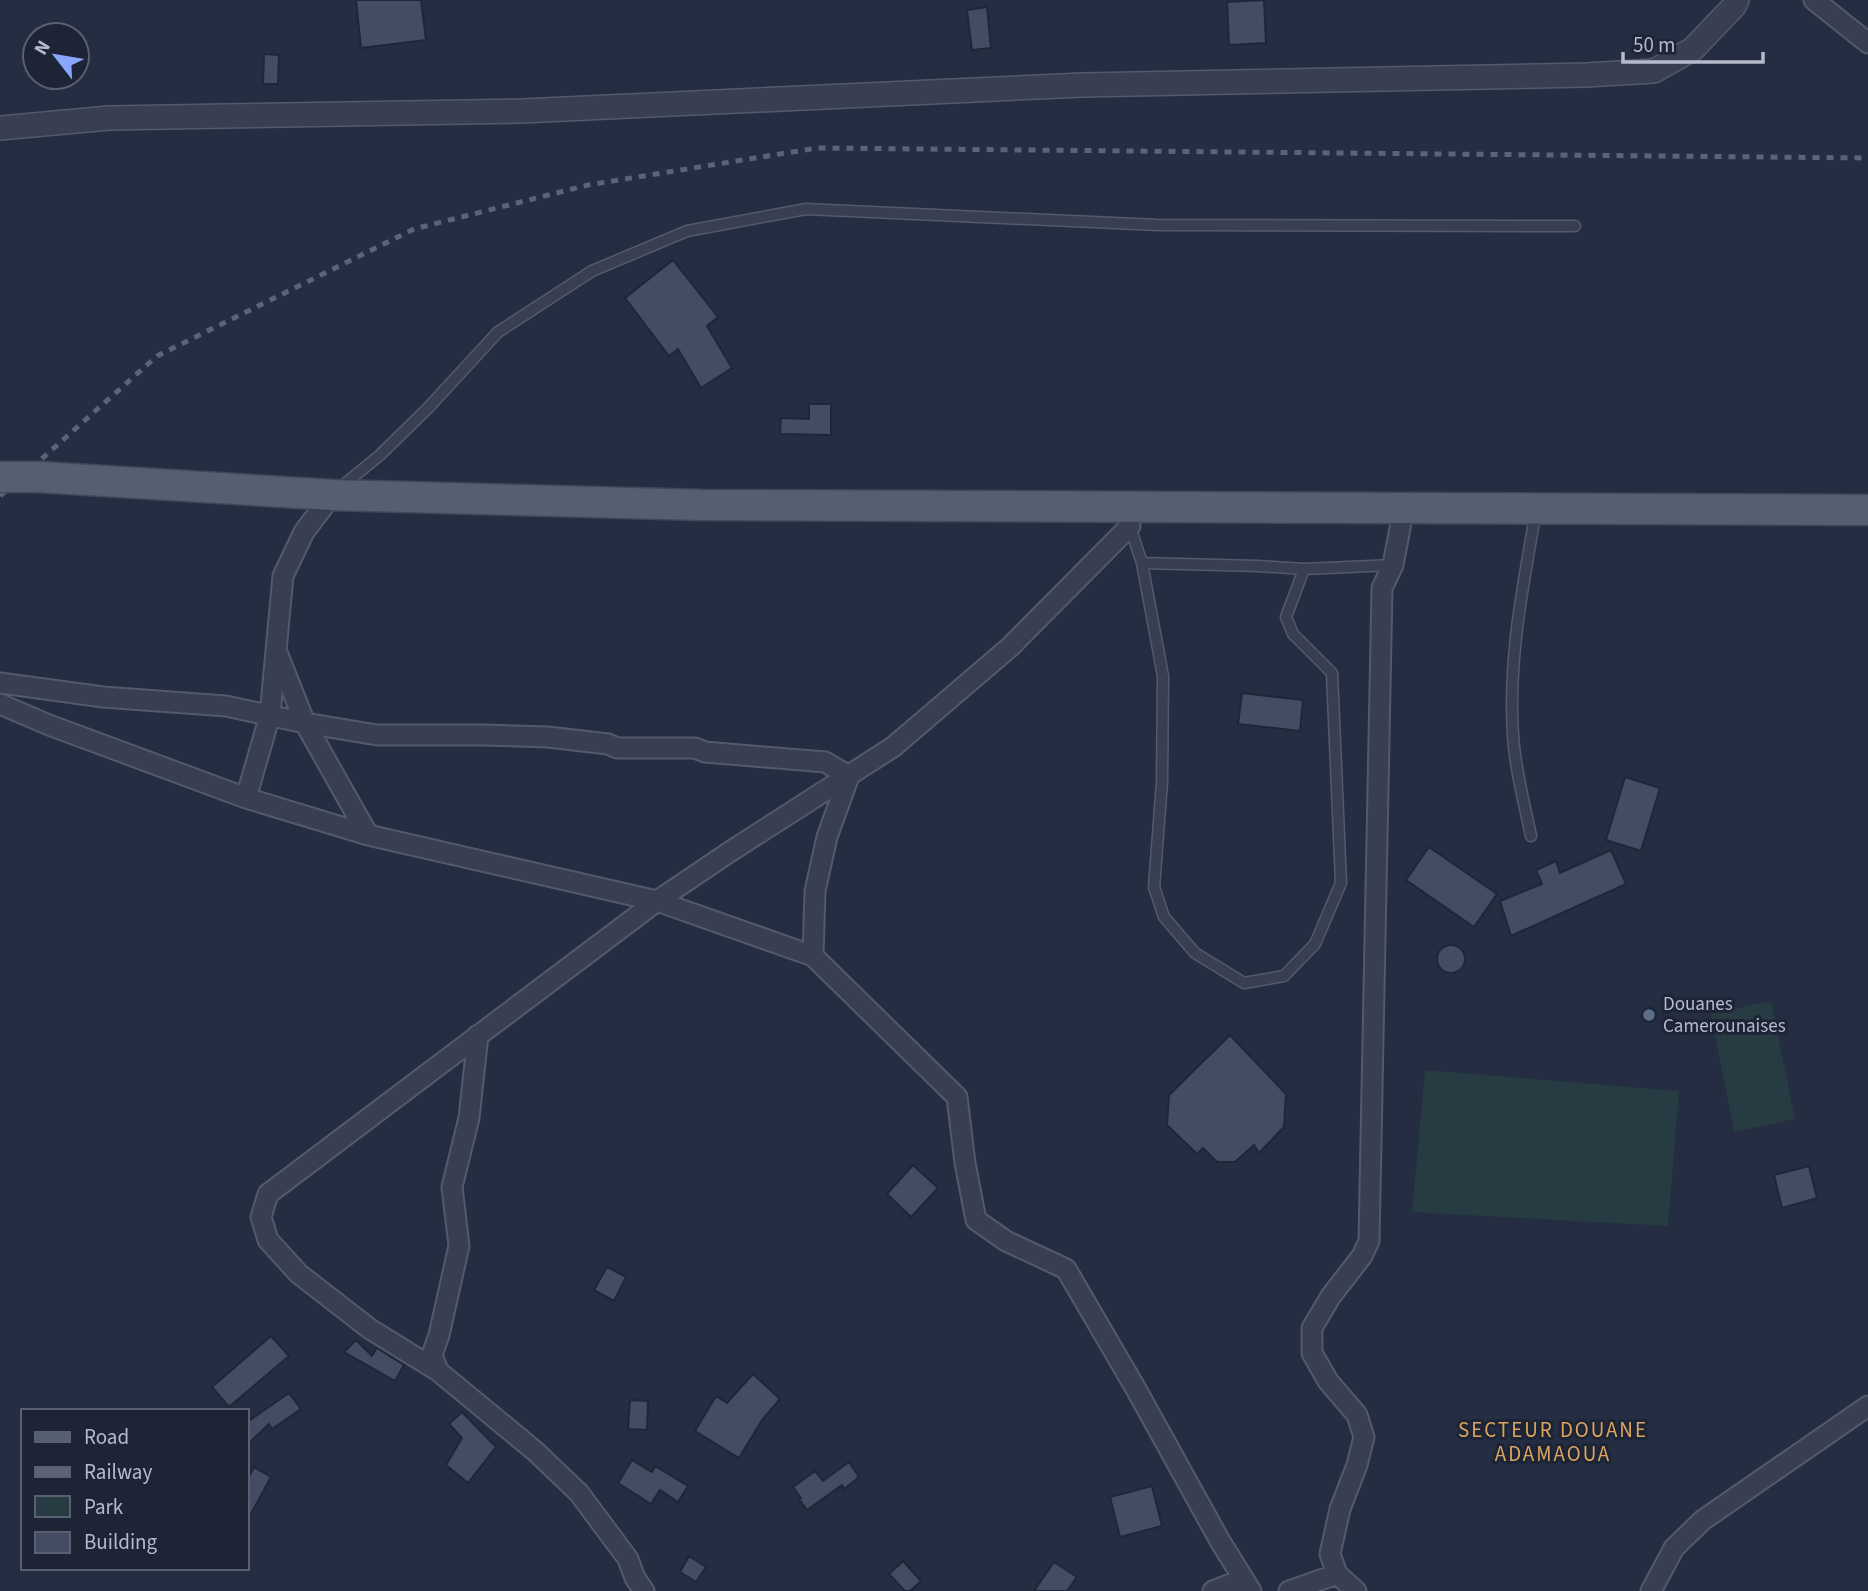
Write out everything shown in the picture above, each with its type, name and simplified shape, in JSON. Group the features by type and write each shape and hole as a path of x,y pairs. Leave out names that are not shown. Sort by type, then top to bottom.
{"main road":[{"path":"0,477 39,477 332,495 1127,516 1404,508 1868,510"}],"street":[{"path":"0,128 109,118 522,111 1083,85 1573,76 1654,71 1693,49 1737,0"},
{"path":"1814,0 1868,43"},
{"path":"246,797 270,715 283,576 304,532 332,495"},
{"path":"1356,1591 1337,1574 1330,1554 1340,1509 1357,1465 1364,1437 1357,1415 1328,1381 1312,1353 1312,1328 1331,1296 1362,1256 1369,1241 1382,588 1392,565 1404,508"},
{"path":"644,1591 635,1578 628,1559 579,1493 535,1451 439,1371 370,1329 299,1274 268,1240 261,1217 268,1194 657,901 893,747 1010,647 1127,516"},
{"path":"277,651 305,723 368,835"},
{"path":"0,683 103,697 226,706 377,735 548,737 617,747 695,748 705,752 825,762 849,776"},
{"path":"0,704 246,797 368,835 657,901 813,956 957,1097 965,1163 976,1220 1006,1241 1066,1269 1247,1585 1213,1591"},
{"path":"813,956 815,891 827,837 849,776"},
{"path":"439,1371 432,1355 459,1247 452,1187 469,1118 478,1035"},
{"path":"1651,1591 1674,1548 1703,1520 1868,1406"},
{"path":"1289,1591 1337,1574"}],"lane":[{"path":"332,495 380,455 428,408 498,332 592,271 687,231 806,209 1158,225 1574,226"},
{"path":"1531,836 1513,736 1512,690 1517,623 1536,508"},
{"path":"1127,516 1142,563 1163,676 1163,782 1154,887 1164,917 1195,953 1244,983 1284,976 1300,960 1315,944 1341,883 1332,673 1293,634 1286,617 1304,569"},
{"path":"1142,563 1304,569 1392,565"}],"green space":[{"path":"1771,1001 1795,1119 1734,1132 1711,1014"},
{"path":"1425,1070 1679,1091 1668,1226 1412,1212"}],"building":[{"path":"356,0 421,0 426,40 361,48"},
{"path":"1264,0 1266,43 1229,45 1227,2"},
{"path":"987,7 991,48 972,50 967,10"},
{"path":"264,54 279,55 278,84 263,84"},
{"path":"673,260 718,317 707,326 732,368 701,388 678,349 669,356 625,298"},
{"path":"809,404 831,404 831,435 780,434 781,418 809,419"},
{"path":"1242,693 1303,700 1300,731 1238,724"},
{"path":"1625,777 1660,788 1641,851 1606,840"},
{"path":"1429,847 1497,894 1474,927 1406,880"},
{"path":"1611,850 1626,884 1511,936 1500,901 1542,884 1536,870 1556,861 1560,873"},
{"path":"1451,945 1461,949 1465,959 1461,969 1451,973 1441,969 1437,959 1441,949"},
{"path":"1230,1035 1286,1094 1284,1127 1259,1153 1254,1145 1235,1162 1217,1162 1203,1148 1197,1154 1167,1125 1169,1095"},
{"path":"913,1165 938,1188 911,1217 887,1194"},
{"path":"1809,1166 1817,1198 1782,1208 1774,1175"},
{"path":"607,1267 626,1277 614,1301 594,1290"},
{"path":"271,1336 289,1356 229,1407 212,1387"},
{"path":"356,1340 372,1356 377,1348 404,1365 395,1381 344,1352"},
{"path":"753,1374 780,1399 762,1420 739,1458 695,1431 716,1396 727,1403"},
{"path":"289,1393 301,1409 272,1429 269,1424 248,1444 248,1421"},
{"path":"630,1400 648,1401 647,1430 628,1429"},
{"path":"462,1412 496,1447 468,1483 446,1465 462,1438 449,1424"},
{"path":"632,1460 652,1472 655,1466 688,1486 678,1502 660,1490 651,1504 618,1483"},
{"path":"849,1462 859,1477 844,1489 842,1485 807,1510 793,1487 815,1471 823,1481"},
{"path":"254,1467 271,1477 248,1519 248,1478"},
{"path":"1152,1486 1162,1526 1120,1537 1110,1497"},
{"path":"689,1556 706,1567 696,1582 680,1572"},
{"path":"903,1561 921,1581 910,1591 905,1591 889,1574"},
{"path":"1054,1562 1077,1577 1067,1591 1034,1591"}],"railway":[{"path":"0,496 157,356 414,229 588,185 817,148 1868,158"}],"place":[{"name":"Douanes Camerounaises","path":"1649,1015"}],"district":[{"name":"SECTEUR DOUANE ADAMAOUA","path":"1553,1442"}]}
